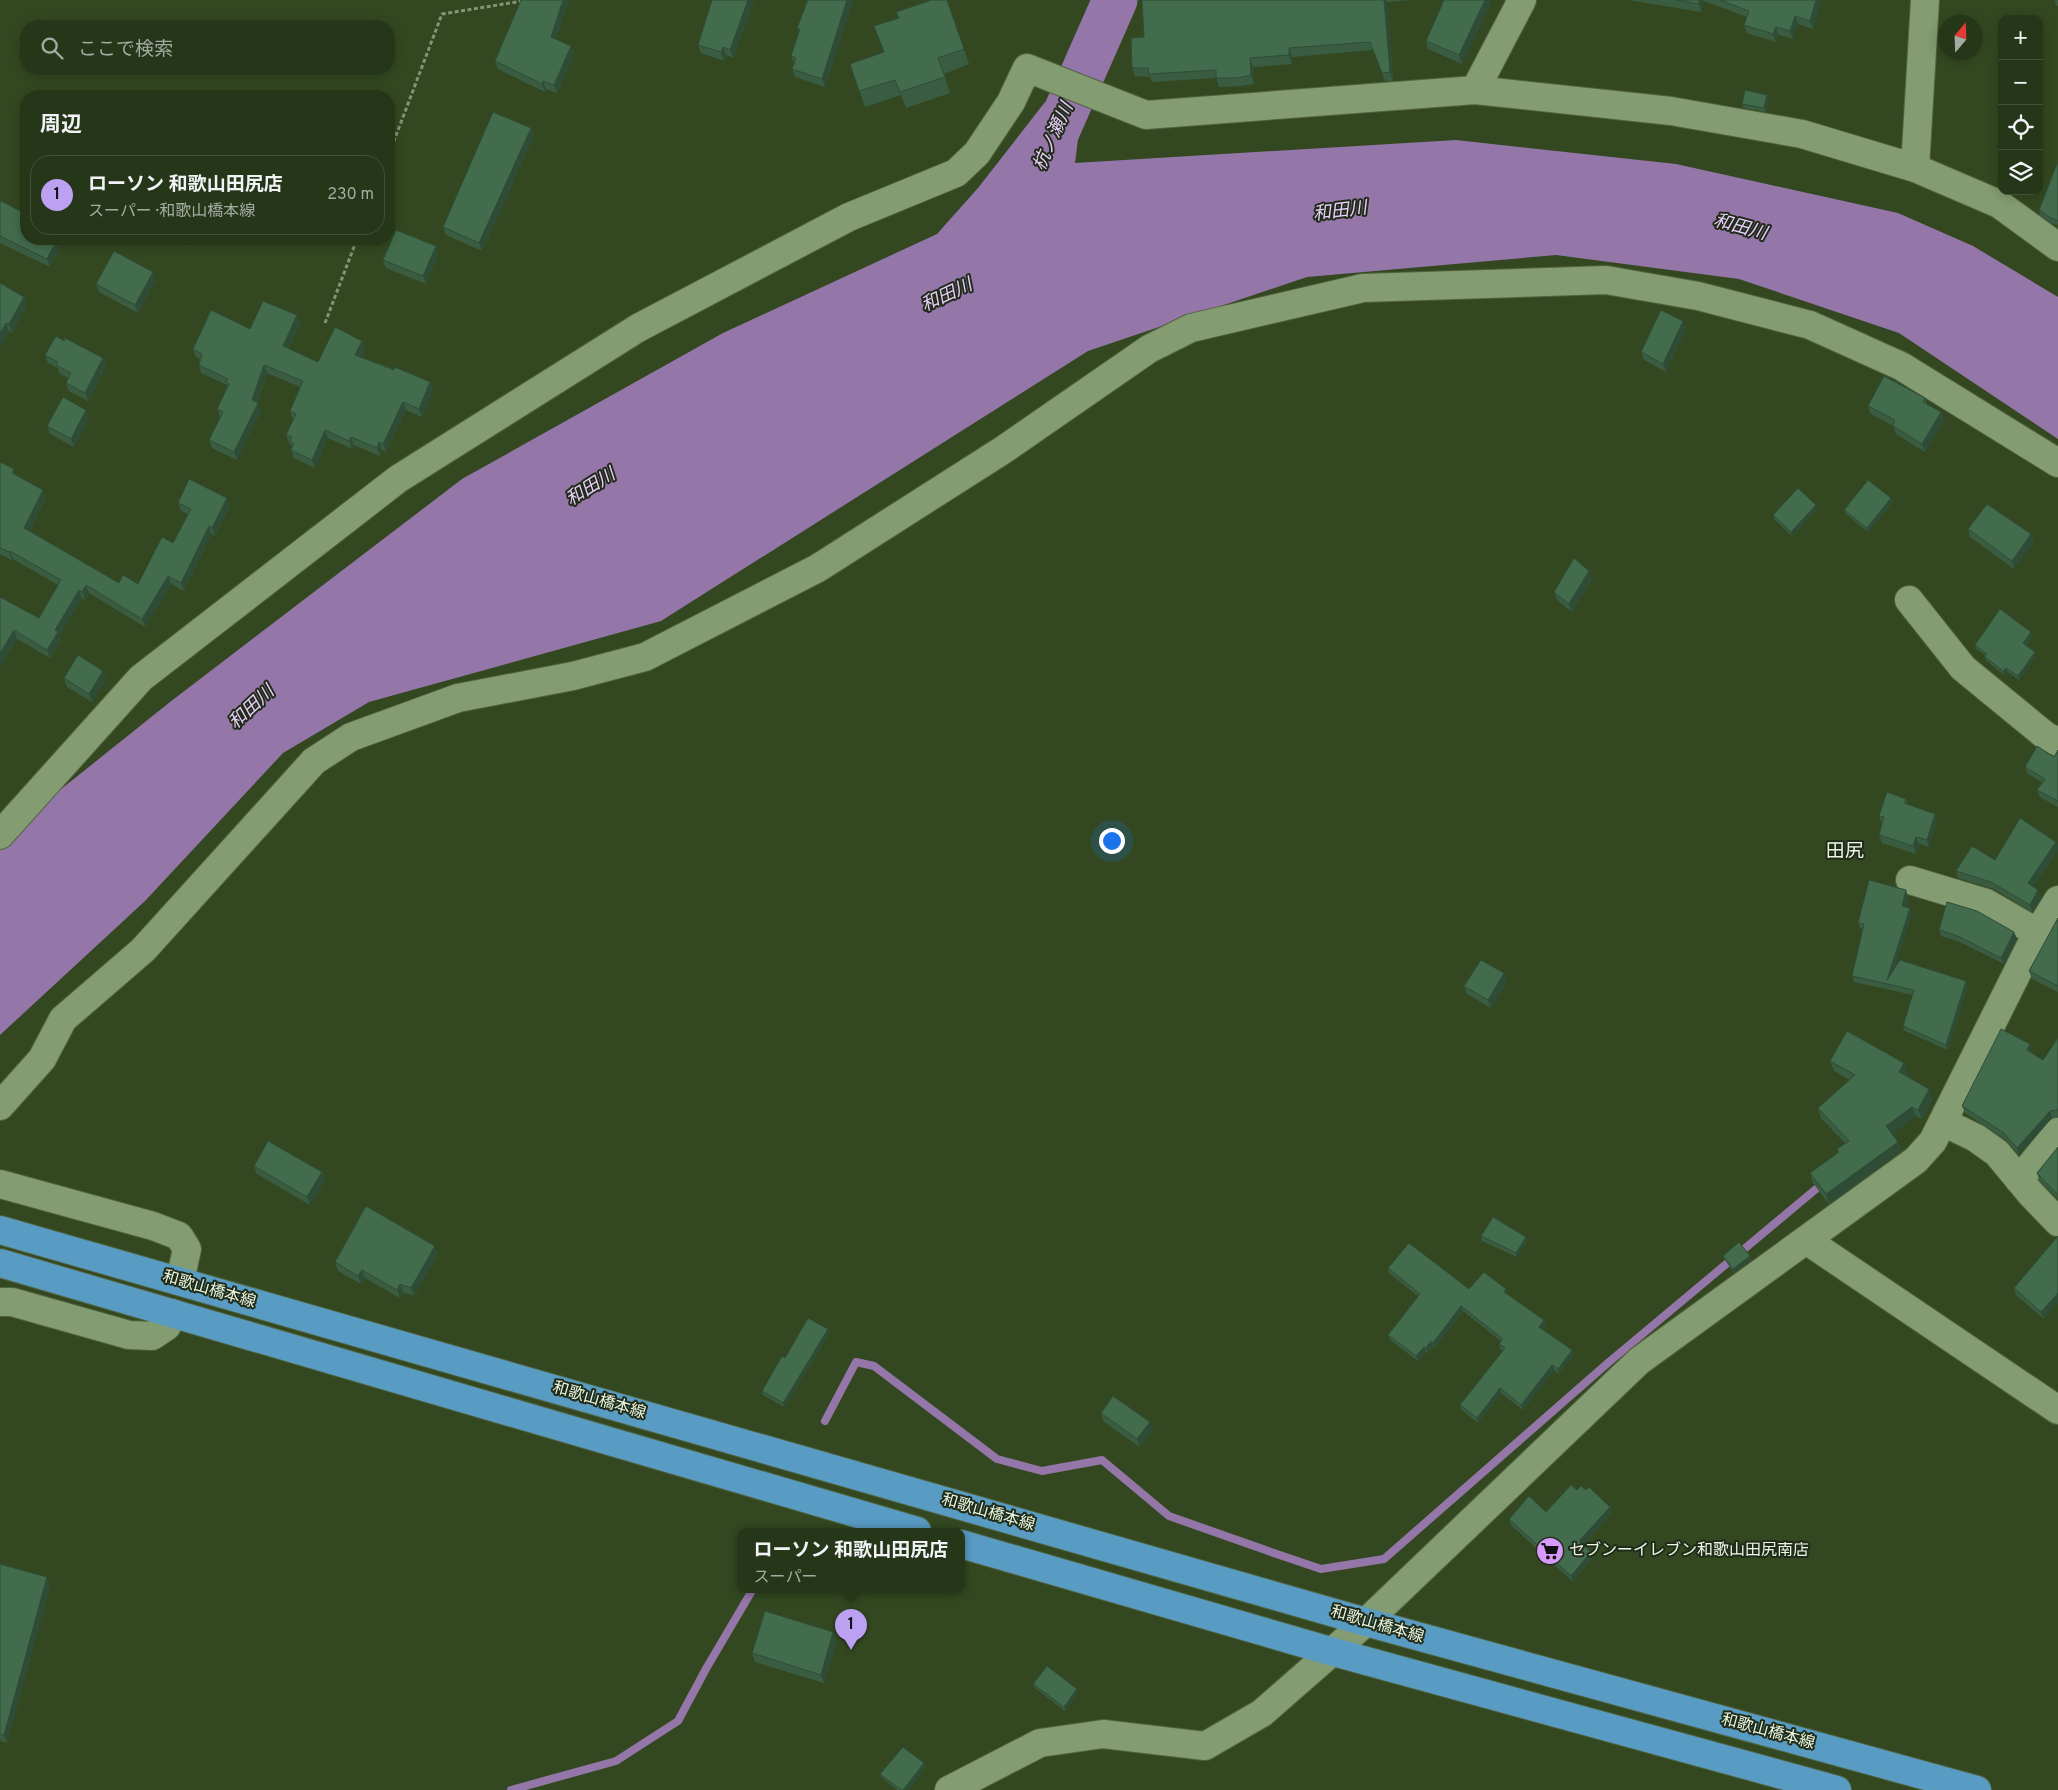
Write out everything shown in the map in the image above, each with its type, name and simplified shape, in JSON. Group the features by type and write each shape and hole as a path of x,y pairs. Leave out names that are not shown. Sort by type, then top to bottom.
{"main road":[{"name":"和歌山橋本線","path":"0,1230 1366,1622 1977,1790"},
{"name":"和歌山橋本線","path":"0,1263 907,1528"},
{"path":"965,1545 1330,1652 1837,1790"}],"street":[{"path":"1475,90 1522,0"},
{"path":"1916,168 1925,0"},
{"path":"0,835 141,678 398,479 638,328 849,217 956,173 977,153 1011,102 1028,68 1146,115 1475,90 1689,114 1802,134 1916,168 1999,204 2058,247"},
{"path":"0,1106 42,1059 64,1019 143,950 314,761 351,737 458,698 573,676 644,657 818,568 1003,450 1149,349 1191,328 1363,288 1606,280 1698,296 1810,325 1901,366 2058,463"},
{"path":"1908,600 1963,668 2046,736 2058,742"},
{"path":"1910,880 1986,903 2038,933"},
{"path":"949,1790 1040,1743 1103,1734 1205,1746 1262,1713 1366,1622 1639,1361 1916,1160 1933,1141 2038,933 2058,900"},
{"path":"1943,1122 1976,1138 1997,1153 2058,1222"},
{"path":"2019,1180 2058,1132"},
{"path":"0,1184 153,1226 179,1236 186,1248 180,1281"},
{"path":"1806,1240 2058,1410"},
{"path":"0,1302 12,1302 129,1335 152,1336 167,1326 172,1313"}],"path":[{"path":"395,138 442,14 529,0"},
{"path":"325,323 355,245"}],"water":[{"name":"和田川","path":"1045,102 1081,116 1075,163 1456,140 1676,164 1898,213 1973,246 2058,297 2058,439 1899,333 1739,279 1556,255 1307,277 1088,351 661,621 369,702 283,753 145,901 0,1035 0,838 170,702 462,479 723,333 937,234 978,188"}],"building":[{"path":"521,0 563,0 551,37 571,46 554,85 543,81 542,84 495,61"},
{"path":"712,0 748,0 730,50 723,47 721,52 698,45"},
{"path":"808,0 847,0 822,79 792,69 796,58 791,56 800,29 797,28"},
{"path":"932,0 947,0 964,49 938,58 945,77 900,92 895,80 859,91 850,64 884,52 874,26 899,18 896,12"},
{"path":"1142,0 1384,0 1390,72 1382,73 1370,42 1289,48 1289,55 1250,58 1251,75 1237,78 1216,78 1216,70 1149,74 1148,68 1132,68 1131,38 1144,37"},
{"path":"1444,0 1485,0 1459,55 1426,41"},
{"path":"1676,0 1699,0 1699,4"},
{"path":"1720,0 1816,0 1810,21 1795,16 1790,31 1776,27 1773,34 1744,25 1749,11"},
{"path":"1745,90 1767,95 1764,108 1742,104"},
{"path":"493,112 531,128 479,243 443,227"},
{"path":"2058,161 2058,221 2039,210"},
{"path":"1,201 20,211 20,245 54,245 47,259 0,236"},
{"path":"396,230 436,246 423,276 383,260 390,245 395,245"},
{"path":"114,251 153,272 135,305 96,284"},
{"path":"0,283 24,297 9,324 6,323 0,334"},
{"path":"263,301 297,315 283,346 318,362 335,327 362,341 355,355 394,370 395,367 430,382 419,409 403,402 383,444 379,442 377,448 351,437 349,441 325,430 312,460 291,450 294,443 290,441 292,437 286,435 296,414 290,411 303,381 264,365 252,400 258,403 234,452 209,440 223,412 217,409 229,384 226,382 228,379 199,365 202,354 193,349 211,310 250,329"},
{"path":"1661,310 1683,321 1663,364 1641,352"},
{"path":"56,336 64,341 65,338 103,358 85,393 66,383 71,373 56,365 58,362 45,355"},
{"path":"1884,376 1925,398 1923,402 1941,412 1922,444 1893,426 1895,420 1868,406"},
{"path":"63,397 86,410 71,439 47,426"},
{"path":"0,462 14,469 12,473 43,490 24,528 119,583 123,575 138,584 162,537 173,543 191,509 178,503 189,479 227,498 212,528 209,526 181,583 168,576 142,619 86,585 82,592 79,590 55,630 58,632 47,650 14,630 0,654 0,597 39,618 61,580 10,551 0,548"},
{"path":"1868,480 1891,498 1867,528 1844,510"},
{"path":"1798,488 1816,505 1791,532 1773,515"},
{"path":"1987,504 2031,534 2012,561 1968,529"},
{"path":"1574,558 1589,571 1569,604 1554,592"},
{"path":"2000,609 2031,632 2023,643 2035,652 2018,676 2006,668 2003,671 1984,656 1987,654 1975,645"},
{"path":"78,655 103,671 89,694 64,678"},
{"path":"2037,746 2054,757 2058,750 2058,801 2037,790 2045,779 2025,767"},
{"path":"1887,792 1906,799 1904,803 1935,814 1927,840 1916,837 1913,846 1879,835 1884,817 1879,816"},
{"path":"2020,818 2056,842 2028,883 2038,890 2030,905 1991,882 1956,871 1972,846 1995,860"},
{"path":"1869,880 1906,890 1902,906 1910,908 1887,980 1900,960 1966,981 1946,1045 1903,1026 1914,990 1852,976 1864,924 1858,923"},
{"path":"1947,902 1977,911 2014,932 2001,958 1958,936 1939,930"},
{"path":"2058,918 2058,986 2029,971"},
{"path":"1481,960 1504,973 1488,1000 1464,986"},
{"path":"2001,1029 2030,1044 2027,1050 2043,1060 2058,1038 2058,1110 2050,1111 2017,1148 2004,1133 1962,1106"},
{"path":"1847,1031 1904,1063 1899,1072 1929,1089 1918,1110 1912,1107 1886,1126 1898,1142 1826,1194 1810,1173 1839,1152 1837,1149 1849,1141 1818,1108 1855,1075 1830,1061"},
{"path":"268,1141 322,1172 307,1197 254,1166"},
{"path":"2058,1147 2058,1195 2037,1173"},
{"path":"366,1206 435,1246 411,1288 400,1284 397,1290 362,1270 358,1276 335,1262"},
{"path":"1493,1217 1526,1237 1516,1253 1481,1236"},
{"path":"2058,1236 2058,1293 2041,1312 2014,1288"},
{"path":"1739,1242 1750,1256 1733,1269 1723,1256"},
{"path":"1409,1243 1469,1289 1484,1272 1506,1289 1504,1292 1544,1320 1539,1327 1572,1350 1558,1369 1552,1365 1521,1405 1500,1388 1477,1418 1460,1405 1505,1348 1499,1344 1503,1339 1461,1306 1433,1343 1431,1341 1416,1356 1388,1335 1420,1294 1388,1268"},
{"path":"808,1318 828,1329 783,1403 762,1391 782,1356 785,1358"},
{"path":"1113,1396 1150,1422 1137,1439 1101,1413"},
{"path":"1571,1485 1577,1490 1581,1486 1586,1490 1589,1487 1610,1507 1579,1541 1591,1552 1571,1576 1509,1519 1529,1496 1546,1512"},
{"path":"0,1564 47,1577 4,1735 0,1734"},
{"path":"765,1611 833,1632 821,1675 752,1653"},
{"path":"1047,1666 1077,1689 1064,1707 1033,1684"},
{"path":"903,1747 924,1763 903,1790 901,1790 880,1774"}],"waterway":[{"name":"杭ノ瀬川","path":"1041,168 1115,0"},
{"path":"825,1421 856,1362 874,1366 997,1459 1042,1471 1102,1460 1169,1516 1321,1569 1384,1559 1609,1362 1816,1189"},
{"path":"511,1790 616,1761 678,1721 751,1593"}],"place":[{"name":"セブンーイレブン和歌山田尻南店","path":"1550,1551"},
{"name":"ローソン 和歌山田尻店","path":"851,1650"}],"district":[{"name":"田尻","path":"1845,852"}]}
